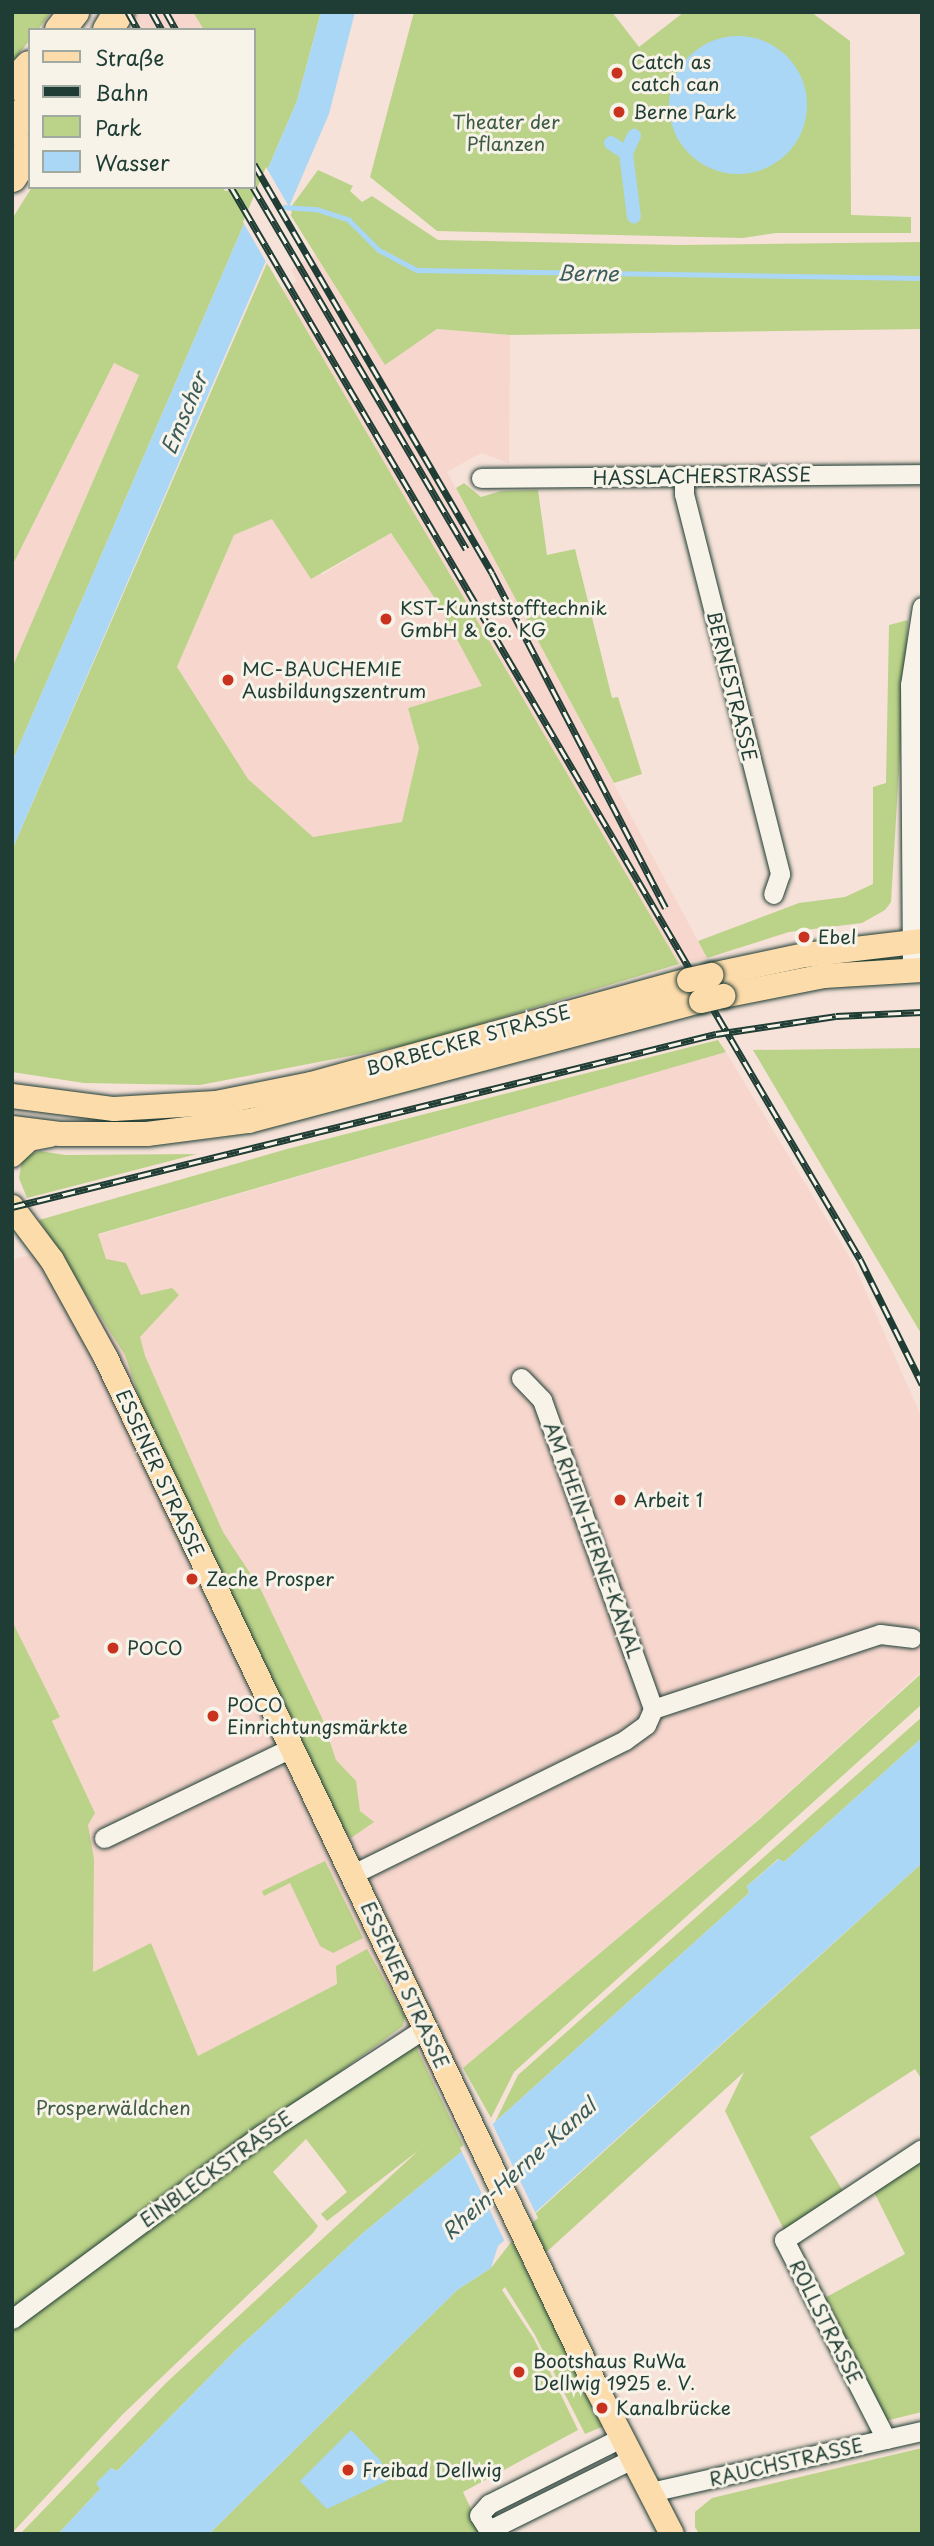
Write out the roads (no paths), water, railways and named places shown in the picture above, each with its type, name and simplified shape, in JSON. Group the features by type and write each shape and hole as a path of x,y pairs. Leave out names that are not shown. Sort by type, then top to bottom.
{"highway":[{"path":"62,28 74,12"},
{"path":"83,28 108,17"},
{"path":"12,85 28,67"},
{"path":"12,131 28,107"},
{"path":"12,177 28,152"}],"main road":[{"name":"BORBECKER STRASSE","path":"12,1128 60,1134 189,1130 300,1111 706,988 805,955 916,942"},
{"name":"BORBECKER STRASSE","path":"12,1096 114,1109 216,1103 312,1084 706,988 917,969"},
{"path":"12,1156 29,1139 60,1134"},
{"name":"ESSENER STRASSE","path":"12,1207 52,1260 106,1358 471,2124 671,2534"}],"street":[{"name":"HASSLACHERSTRASSE","path":"481,478 922,474"},
{"name":"BERNESTRASSE","path":"684,477 684,494 780,874 773,894"},
{"path":"917,969 911,685 922,607"},
{"name":"AM RHEIN-HERNE-KANAL","path":"521,1378 542,1399 653,1709"},
{"path":"353,1874 625,1740 646,1725 653,1709 880,1634 912,1638"},
{"path":"104,1838 291,1748"},
{"name":"EINBLECKSTRASSE","path":"12,2319 261,2135 425,2028"},
{"name":"ROLLSTRASSE","path":"886,2439 784,2240 922,2149"},
{"name":"RAUCHSTRASSE","path":"651,2493 922,2431"},
{"path":"490,2532 629,2448"}],"water":[{"name":"Emscher","path":"321,12 355,12 329,114 12,850 12,762 297,101"},
{"path":"738,36 764,41 787,56 802,79 807,105 802,131 787,154 764,169 738,174 712,169 689,154 674,131 669,105 674,79 689,56 712,41"},
{"name":"Rhein-Herne-Kanal","path":"922,1738 922,1863 498,2246 491,2268 457,2290 209,2534 58,2534 100,2489 96,2483 111,2468 117,2471 236,2350 363,2233 465,2149 749,1893 747,1886 779,1859 784,1862"},
{"name":"Freibad Dellwig","path":"351,2430 381,2461 389,2480 327,2509 300,2481"}],"waterway":[{"path":"626,153 634,136"},
{"path":"611,143 626,153 634,217"},
{"name":"Berne","path":"284,207 316,209 349,220 379,250 417,270 922,278"}],"railway":[{"path":"128,12 137,28"},
{"path":"152,12 161,28"},
{"path":"166,12 175,28"},
{"path":"256,167 492,573 666,908"},
{"path":"232,189 860,1259 922,1384"},
{"path":"254,189 466,549"},
{"path":"12,1207 716,1034 836,1016 922,1012"}],"place":[{"name":"Catch as catch can","path":"617,73"},
{"name":"Berne Park","path":"619,112"},
{"name":"KST-Kunststofftechnik GmbH & Co. KG","path":"386,619"},
{"name":"MC-BAUCHEMIE Ausbildungszentrum","path":"228,680"},
{"name":"Ebel","path":"804,937"},
{"name":"Arbeit 1","path":"620,1500"},
{"name":"Zeche Prosper","path":"192,1579"},
{"name":"POCO","path":"113,1648"},
{"name":"POCO Einrichtungsmärkte","path":"213,1716"},
{"name":"Bootshaus RuWa Dellwig 1925 e. V.","path":"519,2372"},
{"name":"Kanalbrücke","path":"602,2408"},
{"name":"Freibad Dellwig","path":"348,2470"}],"park label":[{"name":"Theater der Pflanzen","path":"506,133"},
{"name":"Prosperwäldchen","path":"113,2108"}]}
